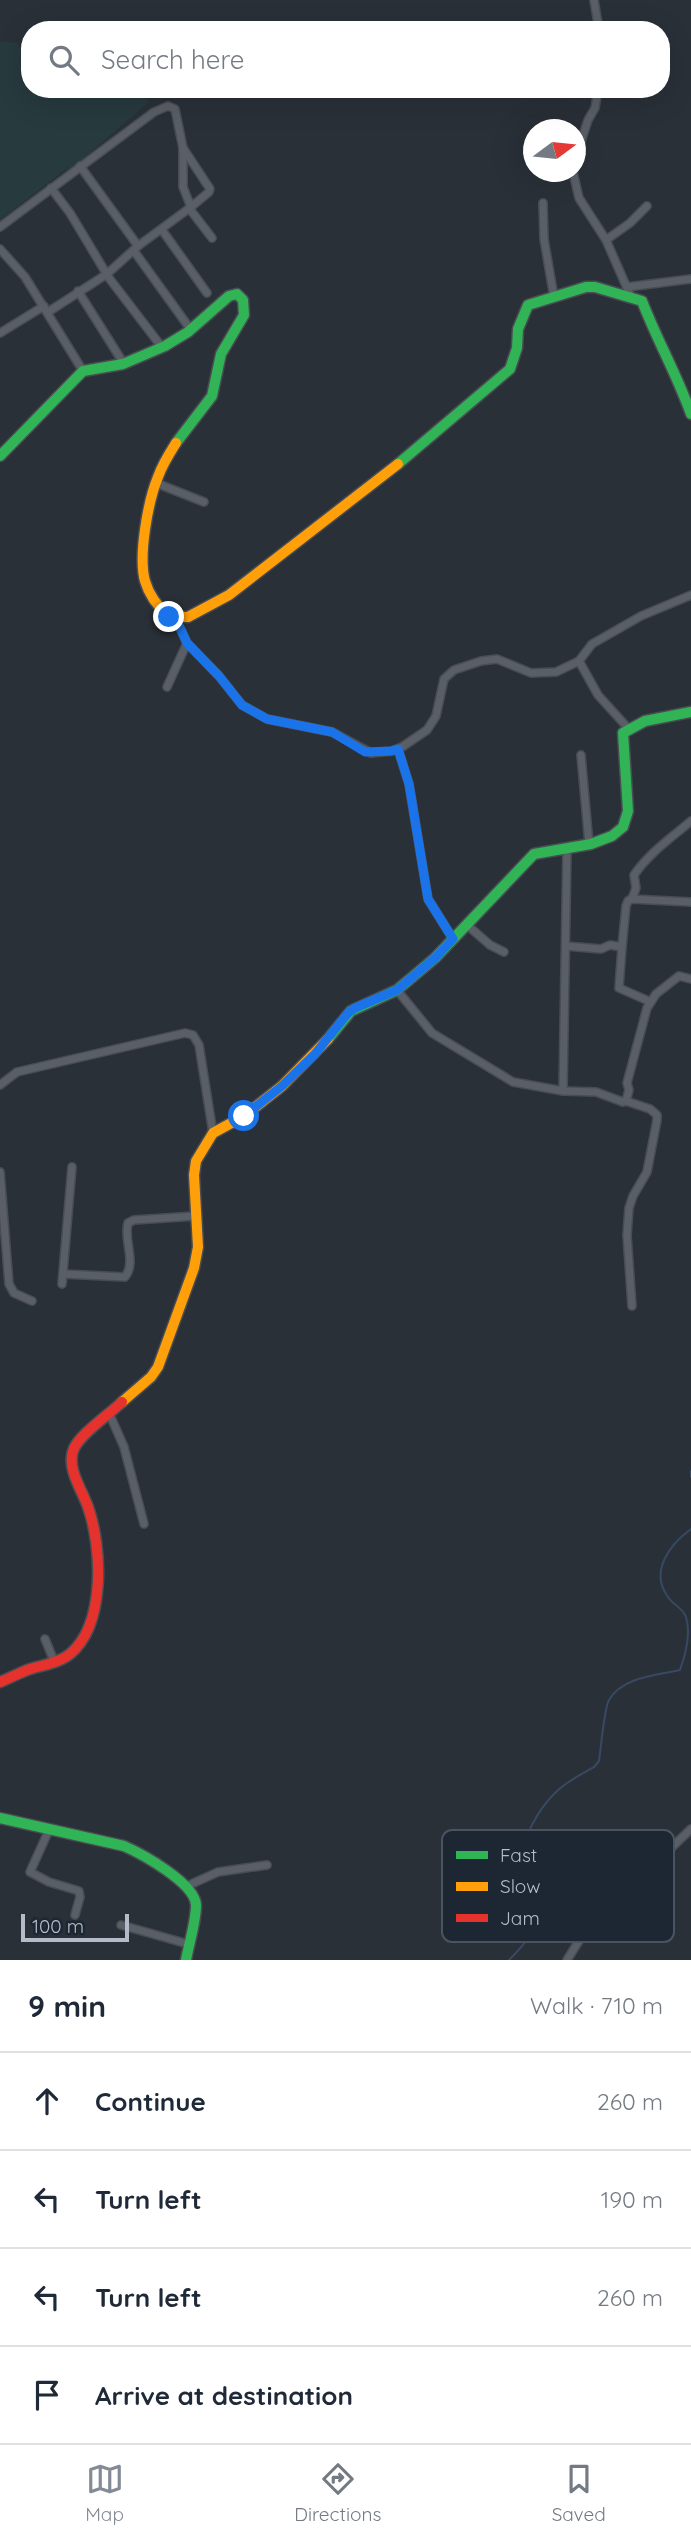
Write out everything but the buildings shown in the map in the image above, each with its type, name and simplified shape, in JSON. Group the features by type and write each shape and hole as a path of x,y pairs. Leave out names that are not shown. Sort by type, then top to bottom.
{"street":[{"path":"594,0 598,21"},
{"path":"586,126 597,98"},
{"path":"0,227 154,112 168,106 173,107 177,113 183,148 183,187 190,207 212,239"},
{"path":"0,333 107,274 209,192 210,189 183,148"},
{"path":"80,166 191,330"},
{"path":"575,182 579,198 606,240 629,292 642,301 657,339 676,373 691,414"},
{"path":"51,188 70,213 107,274 161,346"},
{"path":"543,203 544,239 554,297"},
{"path":"606,240 631,223 647,206"},
{"path":"162,230 207,293"},
{"path":"0,249 25,276 83,372"},
{"path":"0,456 83,372 124,364 174,341 191,330 229,296 237,294 244,299 244,314 220,356 212,396 202,412 180,436 156,483 143,557 144,578 161,610 169,617 188,617 229,595 413,453 510,369 516,354 518,329 528,305 586,287 629,292 691,279"},
{"path":"78,291 124,364"},
{"path":"156,483 204,502"},
{"path":"175,617 187,643 242,705 267,719 332,732 371,753 398,749 413,742 427,730 436,716 444,679 454,670 497,659 531,673 556,672 579,661 592,644 641,616 691,595"},
{"path":"167,687 187,643"},
{"path":"579,661 598,695 627,727"},
{"path":"0,1682 71,1653 86,1634 98,1587 98,1554 72,1454 74,1446 151,1377 158,1367 194,1268 198,1247 194,1175 196,1161 213,1133 244,1116 282,1086 315,1054 351,1011 397,990 435,958 534,854 589,844 612,836 623,827 628,811 621,738 627,727 691,712"},
{"path":"398,749 409,784 428,899 453,939"},
{"path":"581,755 589,844"},
{"path":"632,900 636,888 634,875 642,864 691,821"},
{"path":"563,1091 567,848"},
{"path":"651,1002 619,988 628,901 691,902"},
{"path":"467,925 490,945 504,952"},
{"path":"566,946 601,949 610,945 622,947"},
{"path":"626,1101 629,1093 627,1083 651,1002 656,994 679,976 691,979"},
{"path":"397,990 432,1032 513,1082 563,1091 596,1092 650,1109 657,1115 647,1172 629,1208 627,1235 632,1306"},
{"path":"0,1085 17,1072 185,1033 193,1035 199,1045 213,1133"},
{"path":"62,1284 72,1167"},
{"path":"0,1172 9,1284 14,1293 32,1301"},
{"path":"62,1274 125,1277 130,1266 126,1230 128,1223 134,1220 196,1216"},
{"path":"109,1413 124,1447 144,1524"},
{"path":"44,1639 54,1661"},
{"path":"0,1818 124,1846 139,1853 187,1886 194,1894 196,1902 186,1960"},
{"path":"49,1829 30,1872 79,1891 75,1914"},
{"path":"674,1845 691,1829"},
{"path":"187,1886 218,1872 267,1865"},
{"path":"121,1926 188,1944"},
{"path":"567,1960 578,1942"}],"green space":[{"path":"0,41 17,43 21,47 21,98 144,98 150,101 70,170 66,169 0,220"}],"waterway":[{"path":"691,1471 691,1477"},
{"path":"530,1830 548,1800 599,1761 606,1712 609,1700 615,1692 641,1678 680,1670 687,1644 686,1617 663,1588 661,1568 669,1551 691,1529"},
{"path":"509,1960 525,1942"}],"traffic: fast":[{"path":"398,464 510,369 517,348 518,329 528,305 586,287 595,287 642,301 691,414"},
{"path":"0,456 83,371 123,364 165,346 188,332 229,296 237,294 243,300 244,315 221,354 212,396 176,443"},
{"path":"328,1039 351,1011 397,990 435,958 534,854 591,844 612,836 623,827 628,811 623,733 645,721 691,712"},
{"path":"0,1818 124,1846 178,1879 193,1896 196,1905 186,1960"}],"traffic: slow":[{"path":"176,443 154,487 145,529 143,558 143,570 149,591 169,617 188,617 229,595 398,464"},
{"path":"122,1402 151,1377 158,1367 194,1268 198,1247 194,1175 196,1161 213,1133 244,1116 282,1086 328,1039"}],"traffic: jam":[{"path":"0,1682 66,1657 82,1641 90,1624 98,1584 98,1563 93,1524 72,1465 73,1451 81,1439 122,1402"}],"route":[{"path":"169,617 175,617 187,643 242,705 267,719 332,732 365,752 398,749 409,784 428,899 453,939 397,990 348,1013 315,1054 282,1086 244,1116"}]}
